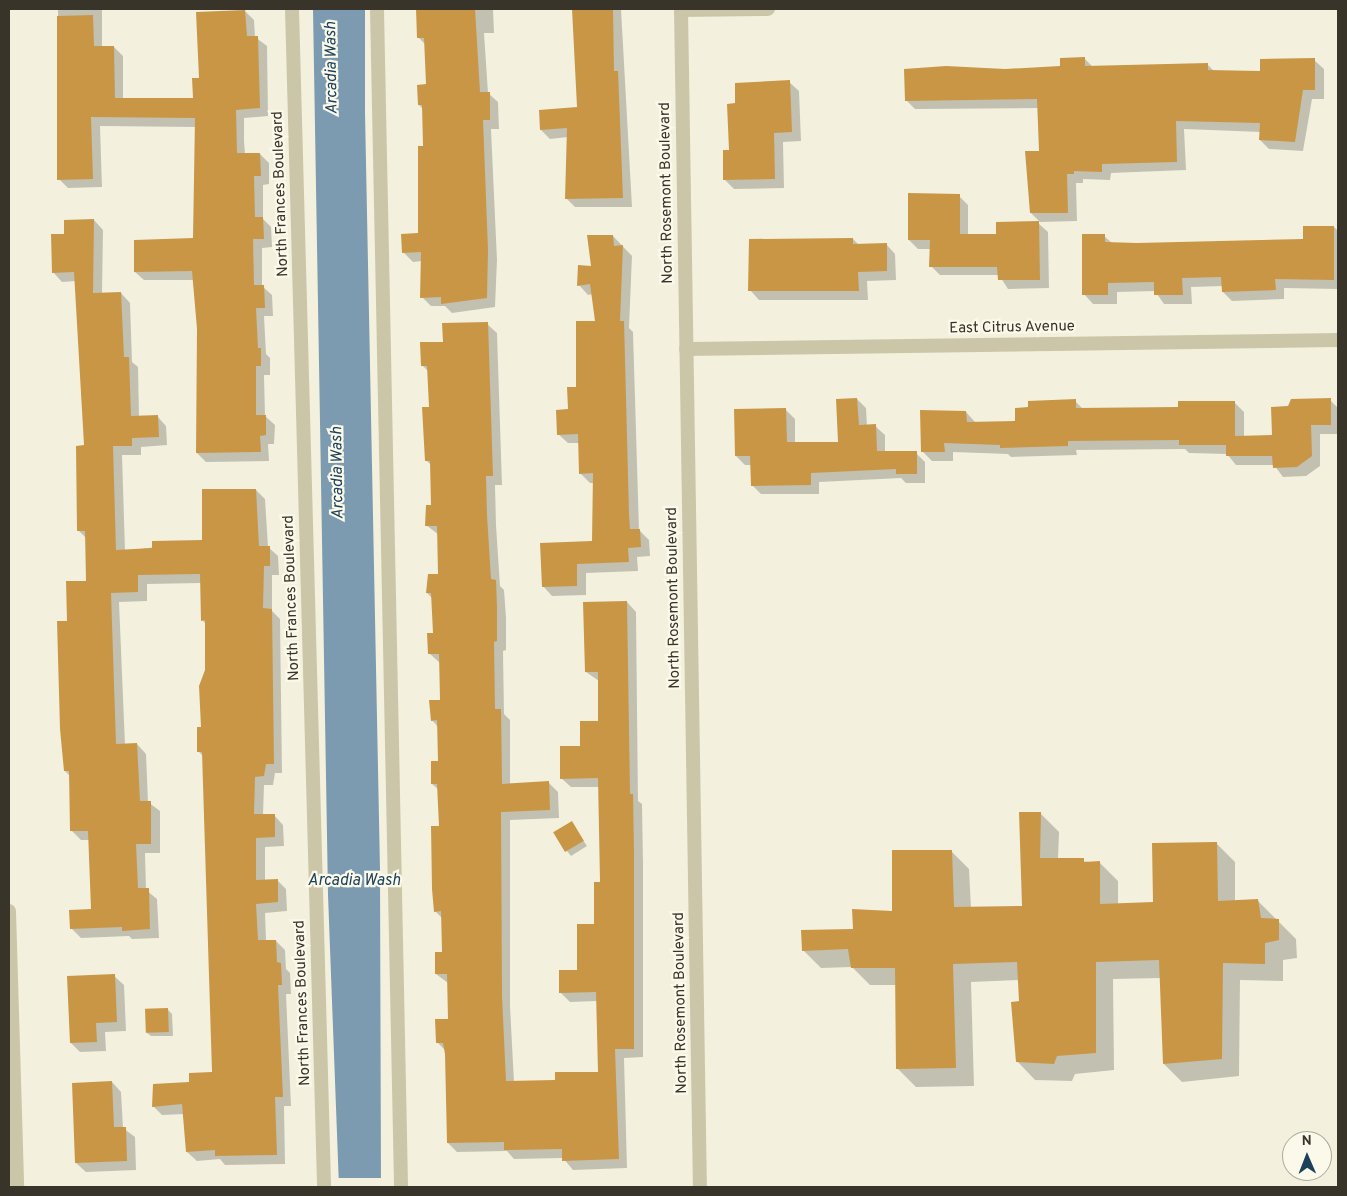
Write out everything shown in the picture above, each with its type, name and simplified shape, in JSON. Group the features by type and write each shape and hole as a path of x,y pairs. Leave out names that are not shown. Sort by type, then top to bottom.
{"street":[{"name":"North Frances Boulevard","path":"292,9 324,1187"},
{"path":"377,9 401,1187"},
{"path":"681,10 768,9"},
{"name":"North Rosemont Boulevard","path":"681,10 700,1187"},
{"name":"East Citrus Avenue","path":"686,349 1338,340"},
{"path":"9,911 17,1187"}],"water":[{"name":"Arcadia Wash","path":"313,9 365,9 365,112 380,869 381,1187 339,1187 328,895"}],"pier":[{"path":"336,1178 384,1178 384,1187 336,1187"}],"building":[{"path":"416,9 475,9 480,92 490,92 490,120 483,120 488,250 487,298 441,304 441,297 420,298 421,252 402,253 401,234 418,233 418,146 423,146 422,105 418,105 417,85 426,84 424,38 417,38"},
{"path":"572,9 613,9 614,71 618,71 623,198 565,199 567,128 540,130 539,110 577,107"},
{"path":"245,10 247,36 258,36 260,108 236,110 237,153 260,153 261,176 254,176 255,217 263,217 264,239 253,239 254,285 264,285 265,308 256,308 258,348 261,348 261,366 256,366 256,415 266,415 266,435 260,436 261,452 196,453 197,329 192,271 134,272 134,240 193,238 195,118 91,117 93,179 57,180 57,16 93,15 94,46 114,46 115,98 193,98 192,78 199,78 196,12"},
{"path":"1085,57 1085,66 1208,63 1208,70 1260,71 1260,59 1315,58 1315,90 1303,90 1295,142 1259,140 1260,123 1176,121 1177,162 1102,164 1102,172 1074,171 1074,174 1067,174 1068,213 1030,213 1025,151 1039,151 1037,99 905,101 904,69 946,66 1005,69 1060,66 1060,58"},
{"path":"790,80 792,132 774,133 775,179 723,180 723,150 729,150 727,104 735,103 735,83"},
{"path":"908,193 960,194 960,234 996,234 996,222 1039,221 1040,280 998,280 997,267 929,267 930,240 908,240"},
{"path":"94,219 93,293 121,292 124,357 129,357 131,416 158,415 159,437 132,438 132,446 113,446 116,550 152,548 152,541 202,540 202,489 256,489 259,546 270,546 270,566 264,566 263,608 272,609 274,764 266,764 264,776 255,777 254,814 275,814 275,837 256,838 256,880 278,879 278,902 256,904 258,940 276,940 277,962 281,963 282,985 278,985 283,1097 275,1097 277,1155 215,1156 215,1150 186,1152 182,1104 152,1107 153,1084 189,1082 189,1073 212,1072 202,752 197,752 197,727 201,727 199,686 205,670 205,620 201,621 200,574 138,575 138,592 111,593 116,744 137,743 140,801 151,801 151,844 136,844 138,888 149,888 150,929 122,931 122,927 70,929 69,910 91,909 88,831 70,831 69,771 64,771 60,729 57,621 67,621 66,581 86,581 85,531 77,531 76,446 84,445 74,272 52,273 51,234 64,234 64,220"},
{"path":"1303,226 1334,226 1334,280 1275,279 1276,290 1222,292 1221,277 1182,278 1183,295 1154,295 1154,282 1108,283 1108,295 1082,295 1082,234 1105,234 1105,242 1137,243 1303,239"},
{"path":"587,235 613,235 614,246 623,245 620,321 624,321 629,514 630,529 640,529 641,547 628,548 629,562 577,564 577,586 542,587 540,543 592,541 593,473 579,474 578,434 557,435 556,410 568,409 567,387 576,387 576,321 595,321 590,284 577,286 578,265 591,266"},
{"path":"853,238 853,244 887,243 887,271 858,272 859,291 748,291 749,239"},
{"path":"488,322 493,476 486,476 487,515 491,579 496,580 497,641 494,642 495,709 501,709 502,784 549,781 550,810 501,812 502,996 506,1081 555,1080 555,1072 598,1072 596,992 559,993 559,970 577,970 577,924 594,924 594,882 600,882 598,778 560,779 560,746 580,746 580,721 598,721 598,672 585,672 583,602 627,601 630,794 633,794 634,853 634,1049 615,1049 619,1159 562,1161 562,1149 504,1150 504,1142 447,1143 445,1054 443,1043 436,1043 435,1019 448,1019 447,974 435,974 435,952 442,952 441,911 434,912 432,889 431,826 439,826 437,784 431,784 431,761 438,761 437,720 431,721 429,700 440,700 439,654 428,654 427,633 433,633 431,593 426,593 428,574 438,574 437,526 425,526 426,505 431,505 430,461 425,461 422,407 429,407 427,366 421,366 420,342 443,342 442,323"},
{"path":"857,398 859,425 876,424 877,451 917,451 917,474 896,474 896,469 811,473 811,485 751,486 750,456 735,456 734,409 786,408 787,442 838,442 836,399"},
{"path":"1331,398 1331,425 1311,425 1312,456 1297,467 1273,468 1272,456 1226,456 1226,445 1179,445 1179,440 1068,441 1068,446 1000,448 1000,445 944,443 945,452 921,452 920,410 966,411 967,422 1015,421 1015,408 1028,407 1028,401 1076,399 1076,408 1178,407 1178,401 1235,401 1235,436 1272,435 1271,407 1288,406 1291,399"},
{"path":"1019,812 1041,812 1040,858 1084,858 1084,862 1100,861 1100,904 1153,902 1152,843 1217,842 1218,901 1258,899 1261,918 1279,919 1279,940 1265,943 1265,964 1223,963 1222,1059 1163,1064 1159,960 1096,962 1096,1053 1057,1056 1054,1064 1016,1062 1011,1002 1019,1001 1017,962 953,964 956,1068 896,1069 895,968 851,968 848,949 802,951 801,930 853,929 852,909 892,911 892,850 952,850 954,907 1022,906"},
{"path":"572,821 584,841 565,852 553,832"},
{"path":"115,974 117,1022 96,1023 97,1042 70,1043 67,976"},
{"path":"168,1008 169,1032 146,1033 145,1009"},
{"path":"112,1081 114,1127 126,1127 127,1161 75,1163 72,1083"}]}
